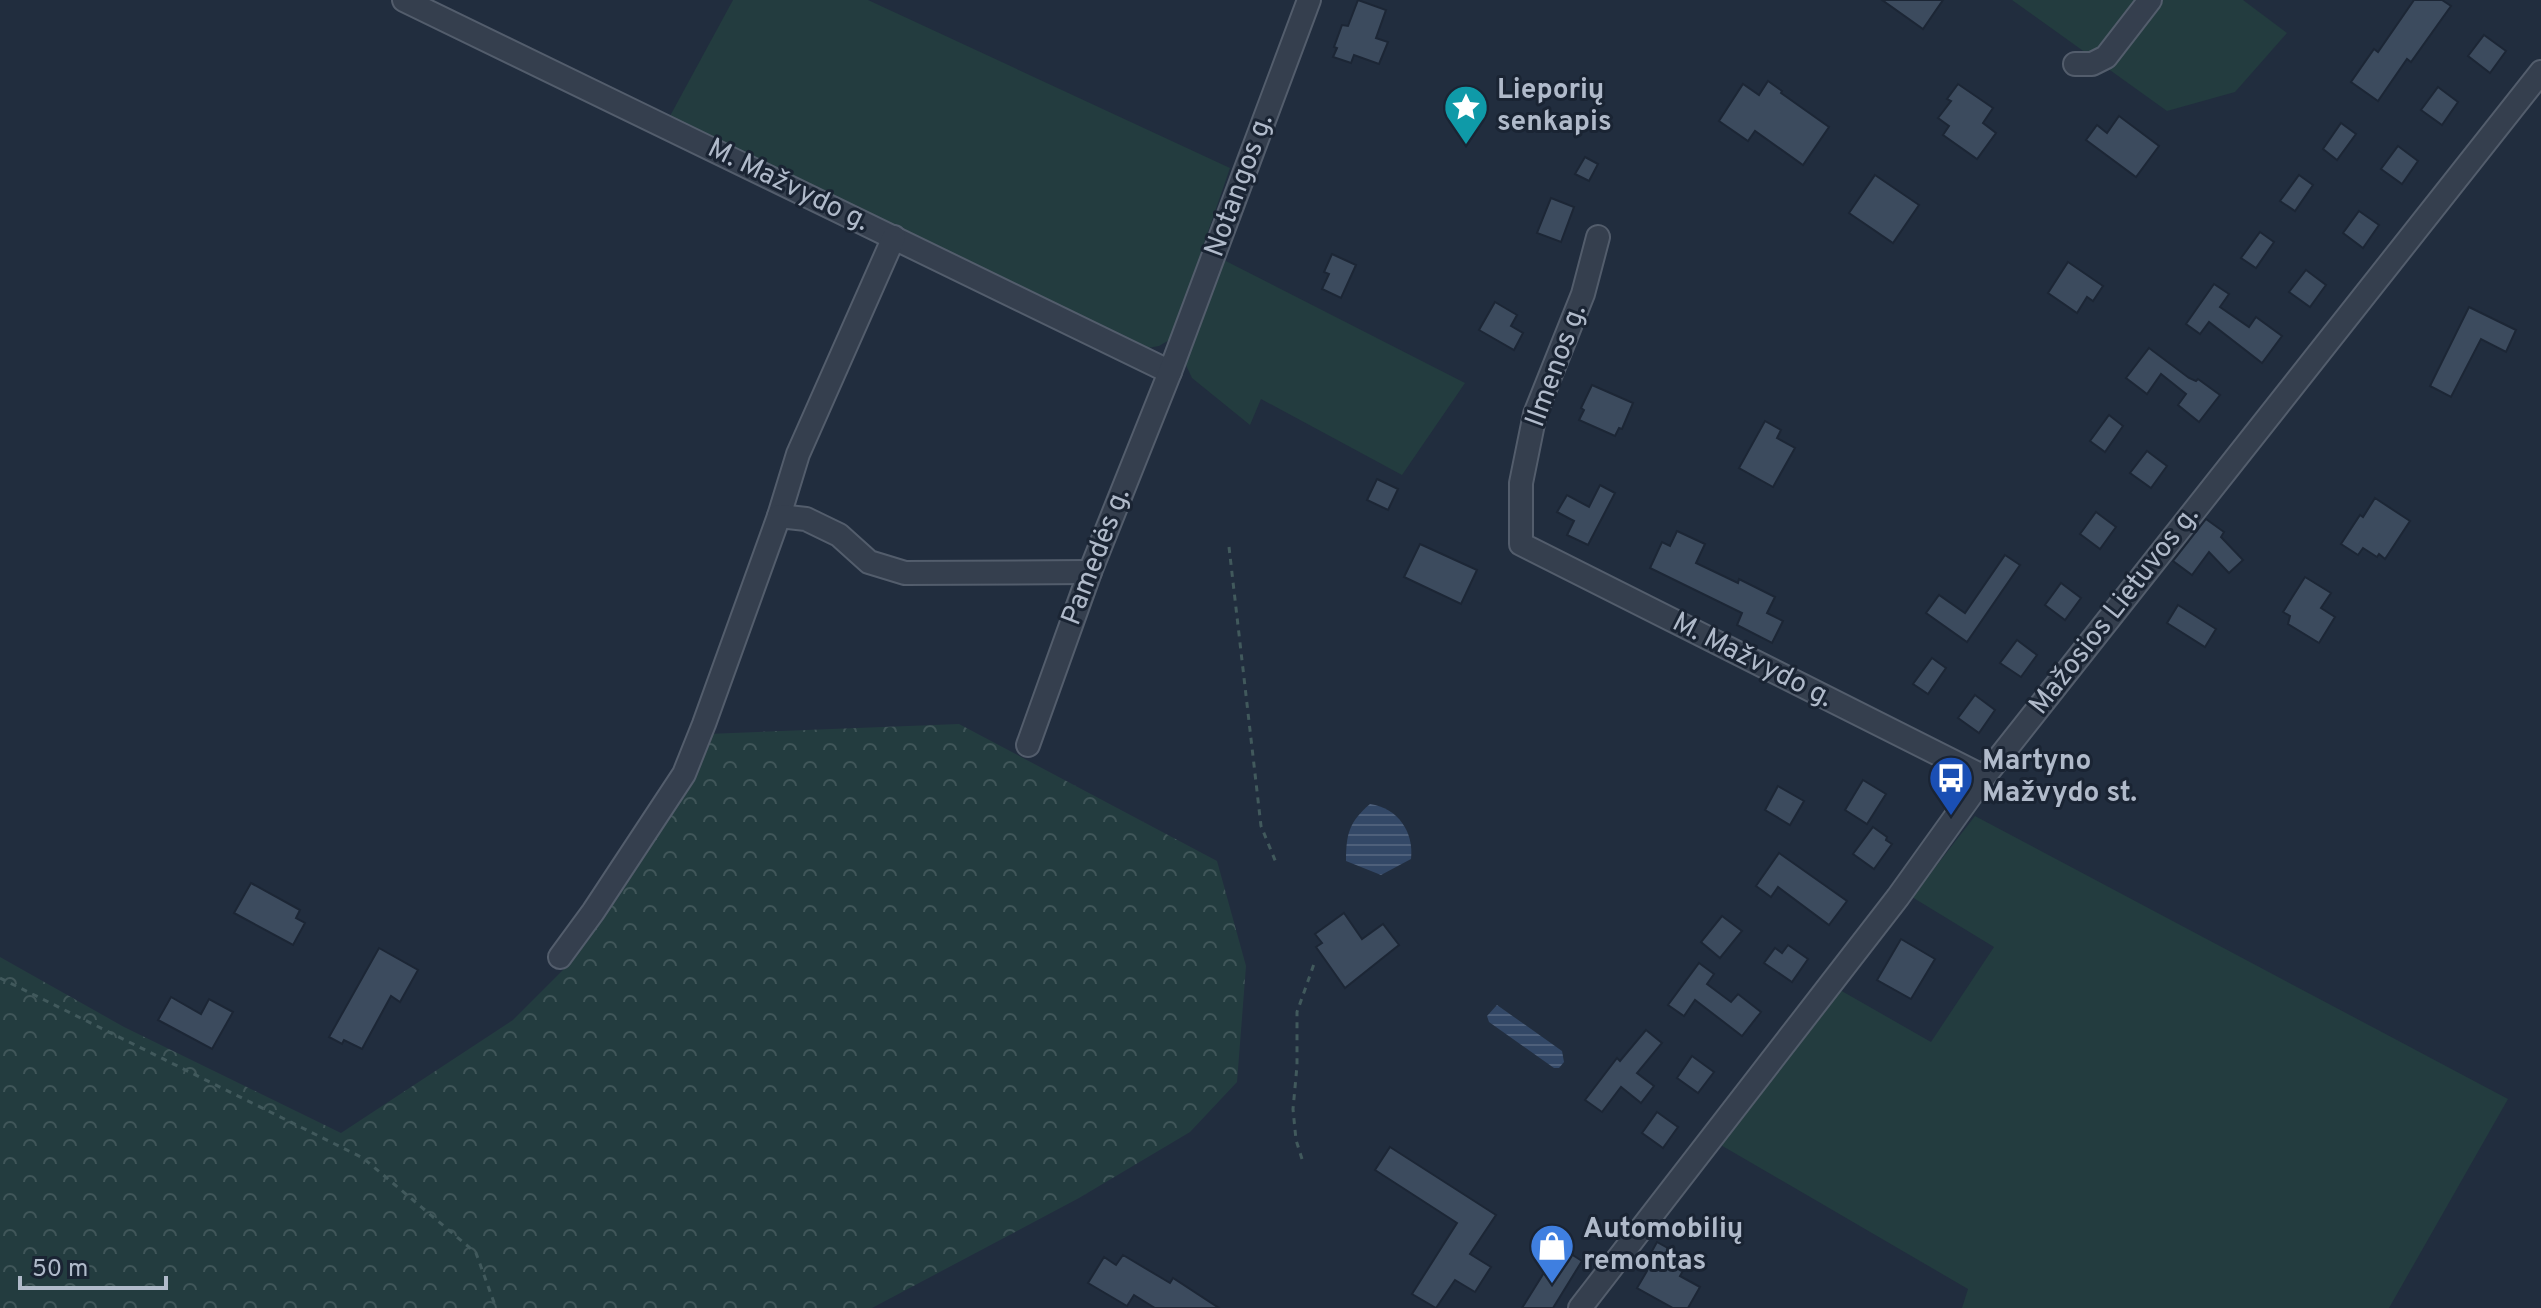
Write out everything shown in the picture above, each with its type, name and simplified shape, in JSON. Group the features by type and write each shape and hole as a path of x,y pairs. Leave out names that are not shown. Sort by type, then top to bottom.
{"street":[{"name":"M. Mažvydo g.","path":"404,0 1170,372"},
{"name":"Notangos g.","path":"1170,372 1309,0"},
{"path":"2075,64 2092,64 2106,57 2150,0"},
{"name":"Mažosios Lietuvos g.","path":"1580,1308 1898,897 1984,777 2541,72"},
{"path":"560,957 684,774 779,516 798,454 894,237"},
{"name":"Ilmenos g.","path":"1521,544 1521,483 1535,414 1583,294 1598,237"},
{"name":"Pamedės g.","path":"1028,745 1090,572 1170,372"},
{"path":"779,516 806,519 839,535 869,562 905,573 1090,572"},
{"name":"M. Mažvydo g.","path":"1521,544 1984,777"}],"path":[{"path":"1229,547 1261,826 1277,865"},
{"path":"1302,1159 1296,1140 1293,1109 1297,1012 1314,964"},
{"path":"0,978 363,1158 476,1253 496,1308"}],"green space":[{"path":"733,0 868,0 1230,168 1171,339 1159,346 1142,349 670,116"},
{"path":"2012,0 2243,0 2287,33 2235,92 2167,111"},
{"path":"1218,257 1465,383 1402,475 1261,399 1250,425 1192,378 1185,363 1188,348"},
{"path":"959,724 1217,861 1246,966 1237,1082 1190,1132 1079,1198 872,1308 0,1308 0,957 124,1027 341,1133 513,1020 565,968 708,734"},
{"path":"1975,816 2508,1099 2389,1308 1962,1308 1968,1289 1719,1144 1840,990 1931,1042 1994,947 1912,897"}],"water":[{"path":"1370,804 1389,810 1396,816 1410,840 1411,859 1381,875 1346,861 1350,829"},
{"path":"1497,1005 1562,1051 1564,1062 1559,1068 1554,1068 1489,1022 1487,1016"}],"building":[{"path":"1358,0 1386,10 1376,38 1388,42 1379,64 1354,55 1351,63 1333,57 1342,25 1348,26"},
{"path":"1882,0 1943,0 1923,29"},
{"path":"2414,0 2442,0 2451,6 2411,62 2407,59 2378,101 2351,82 2374,49 2378,52"},
{"path":"2484,35 2506,51 2490,73 2468,56"},
{"path":"1768,81 1829,127 1803,165 1755,131 1748,141 1719,121 1743,84 1759,95"},
{"path":"1958,84 1993,108 1983,123 1996,133 1977,159 1943,135 1949,126 1938,118 1951,101 1947,99"},
{"path":"2438,87 2458,102 2442,125 2421,110"},
{"path":"2119,116 2159,146 2136,177 2086,140 2097,125 2107,133"},
{"path":"2341,123 2356,134 2337,160 2323,149"},
{"path":"2398,146 2418,161 2402,184 2381,169"},
{"path":"1585,157 1598,164 1589,181 1575,174"},
{"path":"1875,175 1919,205 1893,243 1849,213"},
{"path":"2299,175 2313,185 2295,211 2280,201"},
{"path":"1551,198 1574,207 1561,242 1537,233"},
{"path":"2359,211 2379,225 2363,248 2343,233"},
{"path":"2260,232 2274,242 2256,268 2241,258"},
{"path":"1332,254 1356,265 1341,298 1322,289 1329,274 1324,272"},
{"path":"2068,262 2103,286 2093,301 2087,297 2077,313 2048,293"},
{"path":"2306,270 2326,285 2310,307 2289,292"},
{"path":"2214,284 2229,294 2220,307 2249,327 2256,317 2282,336 2262,363 2209,322 2200,334 2186,324"},
{"path":"1495,302 1517,315 1511,326 1523,333 1514,350 1479,330"},
{"path":"2469,307 2516,330 2506,352 2481,339 2451,397 2430,386"},
{"path":"2149,348 2189,378 2198,379 2220,395 2199,422 2178,405 2186,394 2161,374 2147,394 2126,378"},
{"path":"1592,385 1633,403 1622,429 1619,428 1615,436 1579,420"},
{"path":"2109,415 2123,426 2105,452 2090,441"},
{"path":"1765,421 1781,430 1777,438 1795,448 1773,487 1739,468"},
{"path":"2147,451 2167,466 2151,488 2130,473"},
{"path":"1377,479 1398,489 1388,510 1367,500"},
{"path":"1600,485 1615,493 1588,545 1567,535 1574,521 1557,512 1567,495 1589,507"},
{"path":"2375,498 2410,521 2385,559 2363,548 2358,555 2341,544"},
{"path":"2096,512 2116,527 2100,549 2080,534"},
{"path":"2206,519 2224,532 2221,537 2243,560 2229,573 2209,552 2192,575 2173,561"},
{"path":"1677,531 1705,544 1696,563 1775,597 1767,613 1783,621 1772,643 1737,625 1742,613 1650,568 1662,542 1670,546"},
{"path":"1420,544 1477,570 1461,604 1404,577"},
{"path":"2005,555 2020,565 1967,642 1926,613 1939,595 1965,613"},
{"path":"2305,577 2331,593 2321,608 2335,617 2319,643 2288,624 2290,616 2283,612"},
{"path":"2061,583 2081,598 2065,620 2045,605"},
{"path":"2178,605 2216,629 2205,647 2167,623"},
{"path":"2017,640 2037,655 2021,677 2000,663"},
{"path":"1932,658 1946,668 1928,694 1913,684"},
{"path":"1975,695 1995,710 1979,733 1958,718"},
{"path":"1863,780 1886,794 1867,824 1845,810"},
{"path":"1778,786 1804,801 1790,825 1765,810"},
{"path":"1873,827 1892,844 1874,869 1853,854"},
{"path":"1779,853 1847,901 1829,925 1778,887 1771,897 1756,886"},
{"path":"251,883 300,910 296,918 305,923 293,945 234,913"},
{"path":"1344,913 1362,939 1383,924 1399,945 1345,988 1316,947 1322,943 1315,934"},
{"path":"1722,916 1742,931 1720,958 1701,942"},
{"path":"1901,939 1935,959 1911,999 1877,980"},
{"path":"1788,945 1808,959 1792,982 1764,963 1775,948 1782,953"},
{"path":"379,948 418,970 400,1002 391,996 362,1049 344,1040 342,1044 329,1037"},
{"path":"1699,963 1714,974 1707,984 1731,1002 1738,994 1761,1012 1742,1036 1695,1000 1684,1016 1668,1005"},
{"path":"171,997 201,1014 209,999 233,1012 212,1049 158,1020"},
{"path":"1646,1030 1662,1043 1637,1073 1654,1086 1641,1103 1621,1087 1602,1112 1585,1100 1617,1058 1620,1061"},
{"path":"1692,1056 1714,1072 1698,1093 1677,1078"},
{"path":"1657,1112 1678,1127 1663,1148 1642,1133"},
{"path":"1390,1147 1496,1215 1470,1254 1491,1267 1475,1292 1455,1280 1436,1308 1412,1294 1457,1223 1375,1170"},
{"path":"1657,1242 1689,1260 1680,1276 1700,1287 1688,1308 1673,1308 1637,1288 1647,1271 1642,1269"},
{"name":"Automobilių remontas","path":"1560,1247 1582,1261 1553,1308 1522,1308"},
{"path":"1123,1255 1170,1283 1173,1278 1219,1308 1155,1308 1134,1295 1127,1306 1088,1283 1104,1257 1116,1265"}],"place":[{"name":"Lieporių senkapis","path":"1466,146"},
{"name":"Martyno Mažvydo st.","path":"1951,817"},
{"name":"Automobilių remontas","path":"1552,1285"}]}
